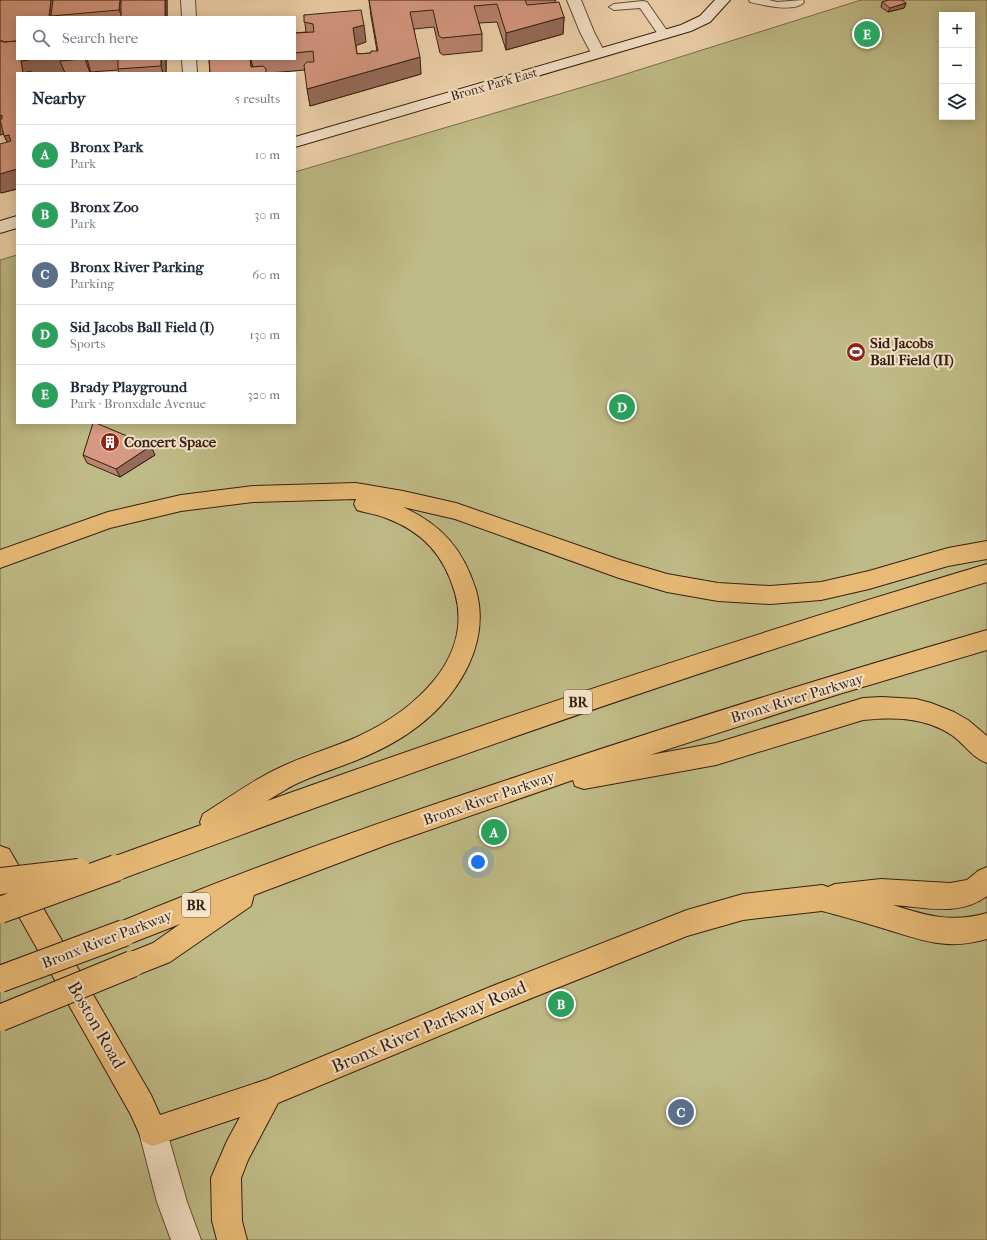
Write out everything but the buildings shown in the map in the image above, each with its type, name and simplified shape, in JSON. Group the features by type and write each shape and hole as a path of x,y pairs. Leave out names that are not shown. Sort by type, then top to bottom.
{"main road":[{"path":"188,0 189,16"},
{"path":"574,0 598,53"},
{"name":"Bronx Park East","path":"296,142 693,25 711,14 723,0"},
{"path":"190,60 190,72"},
{"path":"0,227 16,222"},
{"path":"0,559 101,522 154,508 230,496 274,493 356,491 403,499 456,512 619,569 667,583 718,592 744,594 788,594 821,591 864,581 948,556 987,550"},
{"path":"175,846 288,775 365,745 408,721 426,707 441,692 462,659 467,643 469,607 461,576 455,562 444,547 433,535 419,524 403,516 369,505 274,493"},
{"path":"0,574 42,544"},
{"name":"BR","path":"0,910 407,762 622,687 823,622 987,573"},
{"name":"Bronx River Parkway","path":"0,979 387,833 500,794 764,708 987,640"},
{"path":"500,794 716,754 863,709 881,707 913,708 939,716 960,727 975,739 987,752"},
{"name":"Boston Road","path":"0,858 133,1091 153,1132"},
{"path":"0,881 116,868"},
{"path":"0,1018 161,953 269,878"},
{"name":"Bronx River Parkway Road","path":"153,1132 268,1094 490,1001 656,934 717,914 743,907 881,892 938,897 955,896 972,890 987,880"},
{"path":"822,898 877,913 921,928 957,932 976,930 987,926"},
{"path":"232,1240 227,1221 226,1178 237,1151 268,1094"},
{"path":"153,1132 172,1202 186,1240"}],"lane":[{"path":"754,0 777,5 799,2"},
{"path":"614,7 644,2 664,34"}],"shaded area":[{"path":"861,0 987,0 987,1240 0,1240 0,260 16,255 16,424 296,424 296,172 610,79"}],"place":[{"name":"Brady Playground","path":"867,34"},
{"name":"Sid Jacobs Ball Field (II)","path":"856,352"},
{"name":"Sid Jacobs Ball Field (I)","path":"622,407"},
{"name":"Concert Space","path":"110,442"},
{"name":"Bronx Park","path":"494,832"},
{"name":"Bronx Zoo","path":"561,1004"},
{"name":"Bronx River Parking","path":"681,1112"}]}
